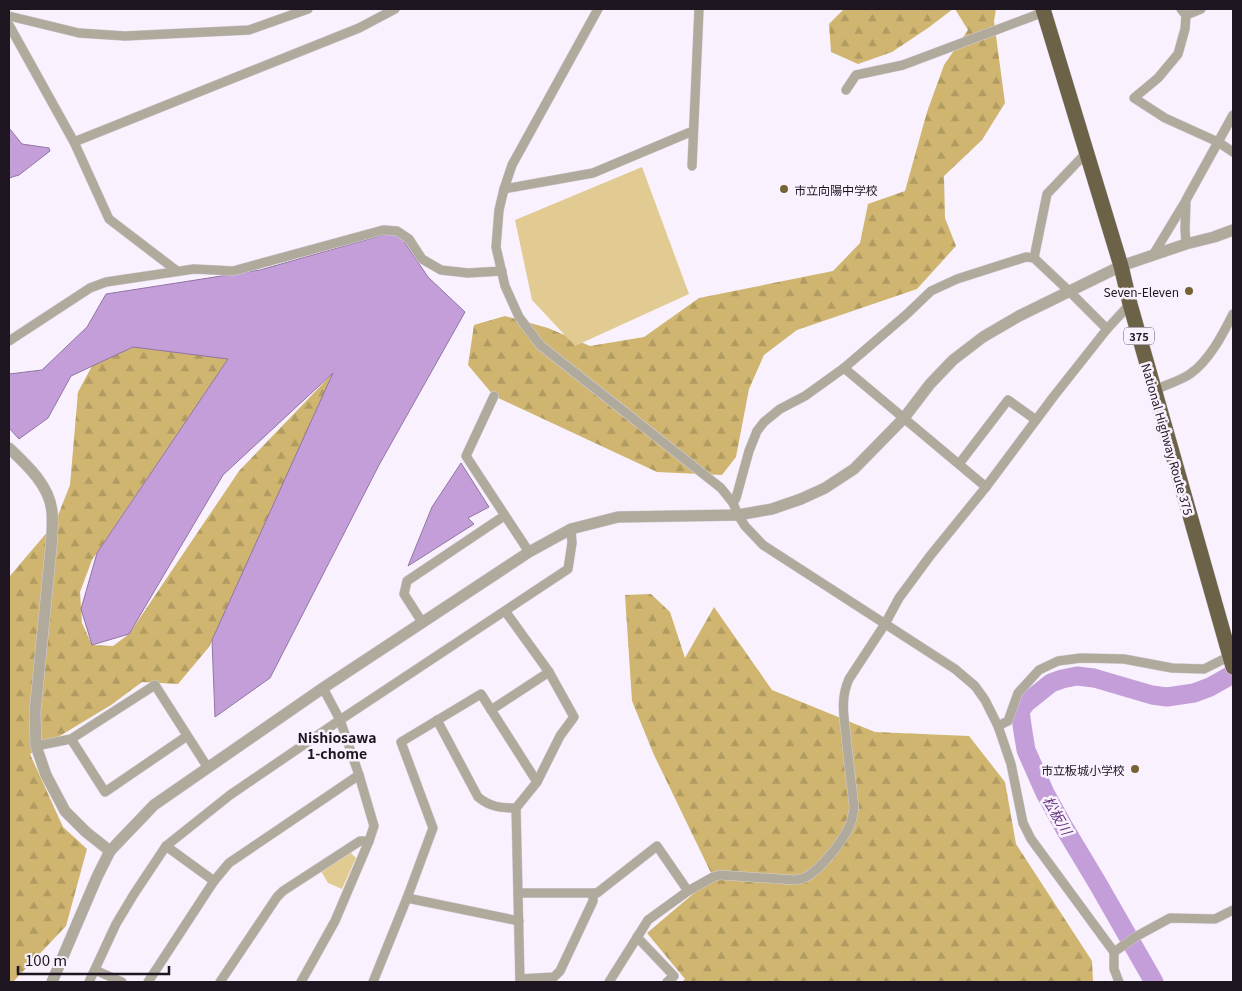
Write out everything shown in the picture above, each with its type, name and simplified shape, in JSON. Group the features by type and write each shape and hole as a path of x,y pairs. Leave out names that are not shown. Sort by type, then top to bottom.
{"highway":[{"name":"National Highway Route 375","path":"1044,10 1121,266 1154,390 1232,661"}],"street":[{"path":"9,16 79,33 125,36 249,30 308,9"},
{"path":"74,142 360,28 395,9"},
{"path":"598,9 512,165 504,189 499,210 496,247 504,286 518,317 540,345 720,488 733,503 745,526 763,545 955,669 975,686 985,700 998,726 1011,764 1022,823 1031,839 1118,949"},
{"path":"692,166 699,9"},
{"path":"1201,9 1184,12 1186,29 1178,54 1158,78 1134,98 1165,118 1218,142 1233,152"},
{"path":"846,90 856,74 903,65 1044,10"},
{"path":"9,25 74,142 109,219 177,271"},
{"path":"1153,255 1233,115"},
{"path":"504,189 593,173 688,132 694,132"},
{"path":"1034,258 1047,194 1086,153"},
{"path":"1186,200 1186,244"},
{"path":"9,341 90,288 106,282 194,269 233,271 383,230 397,231 409,239 422,259 441,270 502,272"},
{"path":"52,982 110,850 154,805 323,688 529,552 571,530 618,517 738,515 772,510 801,499 825,488 854,469 904,418 930,384 953,360 983,337 1019,316 1121,266 1233,230"},
{"path":"733,503 749,451 757,431 764,422 780,408 805,396 844,368 931,291 958,279 1026,258 1034,258 1108,329"},
{"path":"609,982 648,920 713,877 720,875 795,880 805,878 828,857 849,828 853,817 854,808 844,726 843,701 849,679 885,624 898,598 986,487 1036,420 1130,304"},
{"path":"1154,390 1190,374 1204,360 1233,314"},
{"path":"844,368 986,487"},
{"path":"494,396 466,456 529,552"},
{"path":"959,464 1008,400 1036,420"},
{"path":"9,448 39,479 47,493 52,510 53,530 34,712 36,746 46,775 65,811 86,832 110,850"},
{"path":"422,622 404,594 407,581 504,516"},
{"path":"89,982 116,924 166,846 230,795 568,569 572,543 571,530"},
{"path":"505,611 549,672 574,717 560,736 537,782 516,808 520,981 554,977 560,971 593,901 593,893"},
{"path":"998,726 1008,721 1018,694 1039,670 1058,661 1081,658 1124,659 1172,668 1204,668 1232,661"},
{"path":"491,710 549,672"},
{"path":"36,746 71,739 155,685 208,768"},
{"path":"300,982 334,922 374,826 340,720 323,688"},
{"path":"373,982 408,898 433,828 401,742 481,694 537,782"},
{"path":"437,720 478,797 486,803 497,807 516,808"},
{"path":"71,739 105,792 187,736"},
{"path":"148,982 214,881 229,863 359,775"},
{"path":"220,982 277,897 283,891 360,841 369,841"},
{"path":"166,846 214,881"},
{"path":"518,893 597,893 658,846 688,892"},
{"path":"408,898 519,921"},
{"path":"1119,982 1114,969 1118,949 1137,936 1170,918 1214,919 1233,910"},
{"path":"637,937 674,976 668,982"},
{"path":"95,970 122,982"}],"green space":[{"path":"844,9 953,9 892,52 858,64 831,52 829,24"},
{"path":"955,9 996,9 994,21 1005,103 982,140 944,176 945,218 956,246 917,289 797,330 764,355 749,389 736,457 722,475 657,472 494,396 468,365 474,325 505,316 548,328 590,346 644,337 699,298 833,271 860,243 868,204 905,191 927,112 944,65 968,30"},
{"path":"133,347 170,347 228,359 92,560 80,592 82,623 92,645 113,646 129,634 239,471 334,372 209,647 178,684 142,682 111,705 30,754 63,827 87,849 66,926 13,982 9,982 9,577 55,523 70,485 78,392 93,364"},
{"path":"651,594 670,612 685,658 714,607 772,690 875,732 969,736 1005,782 1016,844 1092,961 1093,982 682,982 685,979 647,933 713,877 654,755 632,701 625,595"}],"shaded area":[{"path":"9,128 22,144 49,148 50,151 19,175 9,178"},
{"path":"642,167 689,294 575,346 532,300 515,220"},
{"path":"397,231 428,277 465,312 379,465 270,678 215,717 212,640 333,373 223,475 129,634 92,645 81,609 97,553 228,359 133,347 71,376 48,418 19,439 9,428 9,374 42,370 87,327 106,294 260,270"},
{"path":"461,463 489,507 468,518 474,524 408,566 432,507"},
{"path":"350,852 356,858 342,889 328,883 321,871"}],"waterway":[{"name":"松板川","path":"1154,982 1045,793 1026,750 1020,711 1026,703 1051,683 1077,676 1094,678 1152,695 1167,697 1194,693 1210,687 1233,674"}],"place":[{"name":"市立向陽中学校","path":"784,189"},
{"name":"Seven-Eleven","path":"1189,291"},
{"name":"市立板城小学校","path":"1135,769"}],"district":[{"name":"Nishiosawa 1-chome","path":"337,746"}]}
